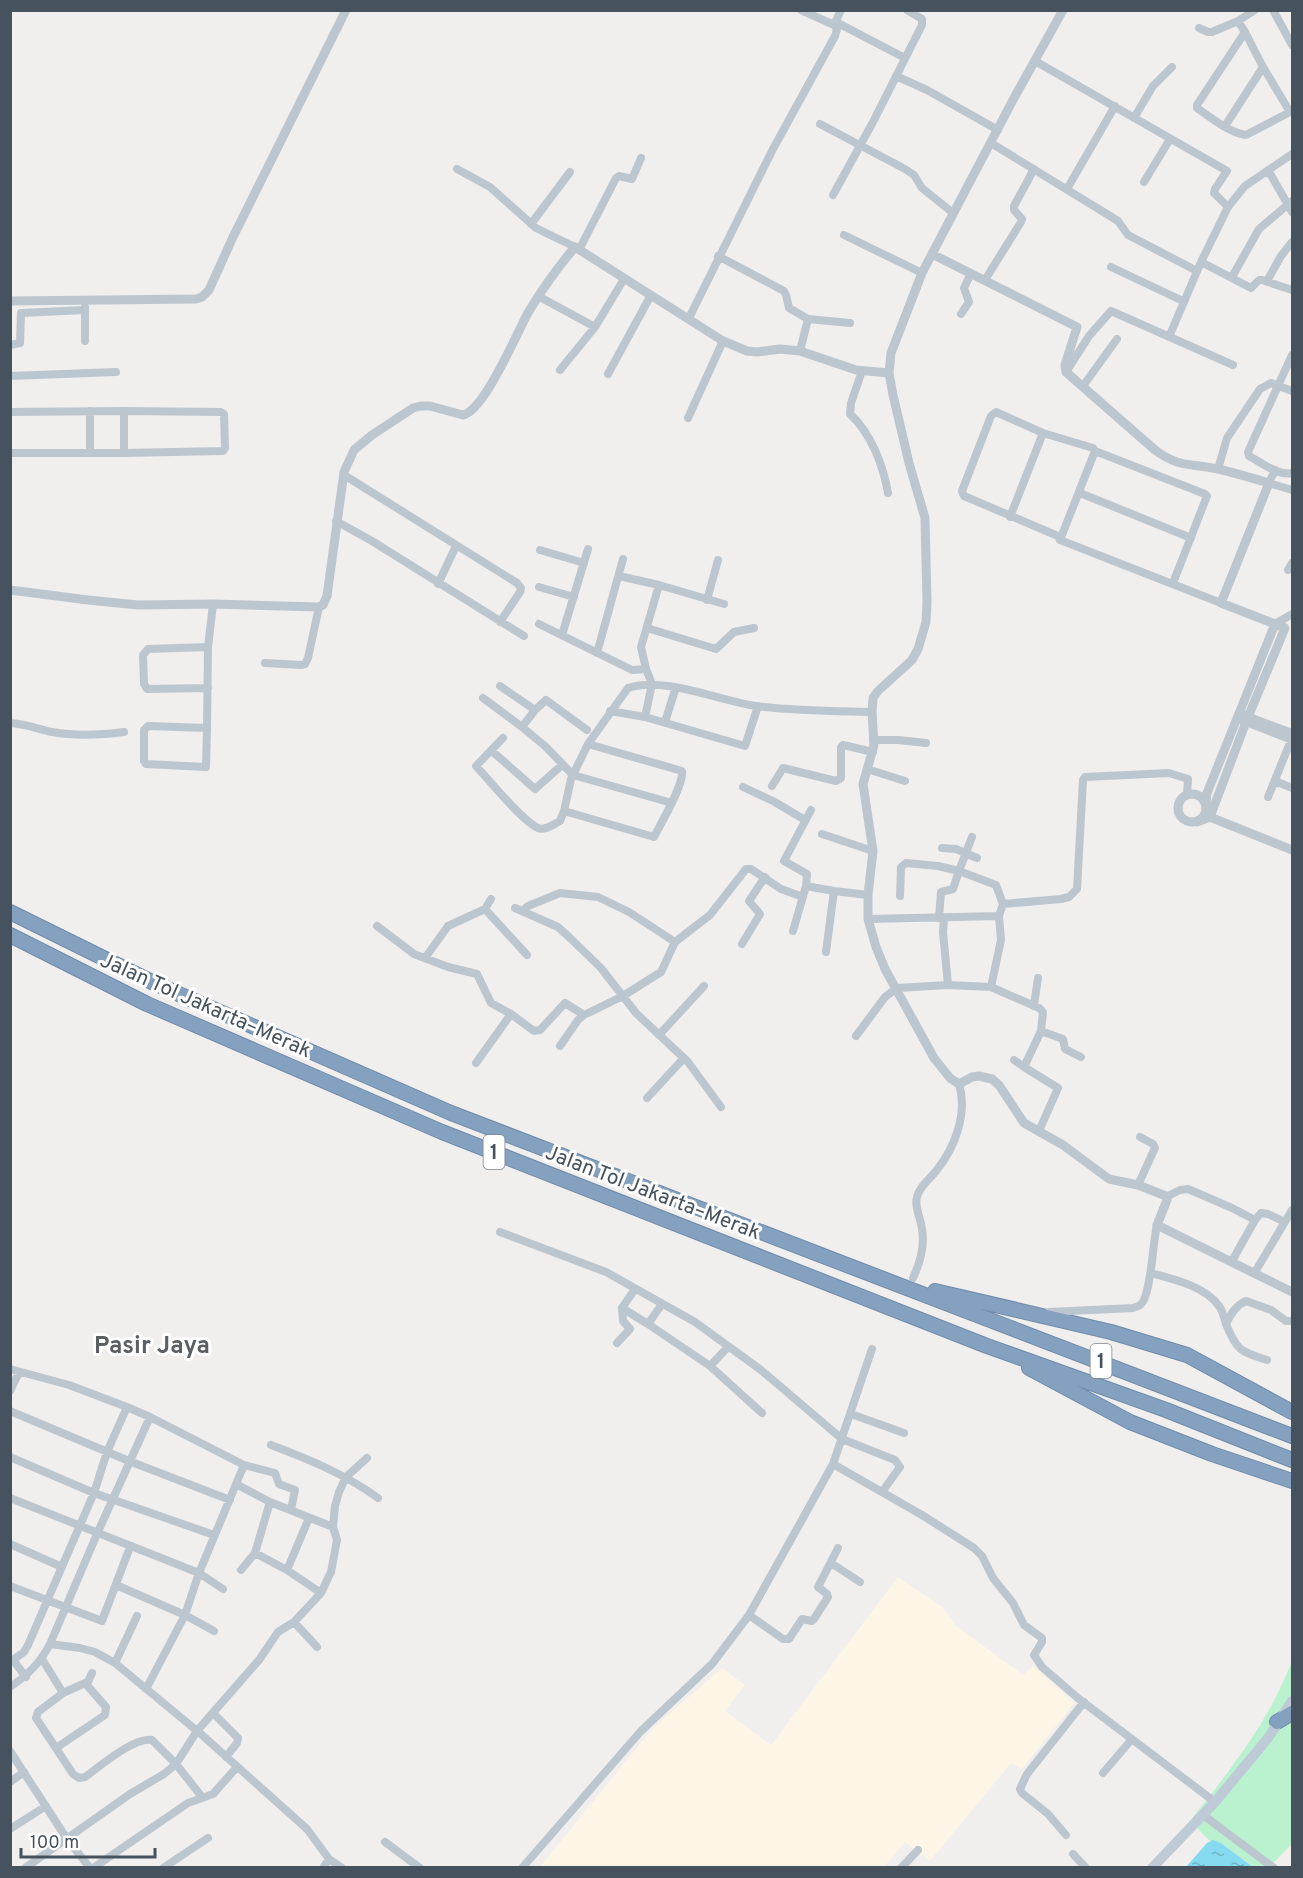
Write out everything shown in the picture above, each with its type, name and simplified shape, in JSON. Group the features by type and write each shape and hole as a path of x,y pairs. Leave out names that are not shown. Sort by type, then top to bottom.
{"highway":[{"name":"Jalan Tol Jakarta–Merak","path":"10,912 156,984 451,1113 911,1283 1293,1436"},
{"name":"Jalan Tol Jakarta–Merak","path":"10,935 147,1004 442,1132 987,1346 1166,1410 1293,1460"},
{"path":"911,1283 1111,1332 1187,1355 1293,1412"},
{"path":"987,1346 1130,1422 1212,1454 1293,1481"},
{"path":"1277,1722 1293,1713"}],"main road":[{"path":"1152,1868 1215,1802 1268,1738 1293,1701"}],"street":[{"path":"10,345 20,343 21,313 85,305 196,299 206,294 346,10"},
{"path":"801,10 835,23 904,58"},
{"path":"688,318 718,256 763,173 773,149 835,36 837,29 835,23 841,10"},
{"path":"833,195 923,22 907,10"},
{"path":"911,1283 921,1254 923,1231 916,1200 917,1195 938,1169 951,1147 960,1123 963,1102 959,1084 950,1078 934,1058 885,969 868,919 873,851 863,784 873,752 872,712 875,694 912,660 918,649 926,622 927,602 925,518 909,463 890,373 891,353 922,273 1063,10"},
{"path":"1199,28 1212,32 1238,21 1255,10"},
{"path":"1273,10 1293,45"},
{"path":"1238,21 1245,32 1263,67 1292,111 1246,135 1225,126 1197,108 1245,32"},
{"path":"1035,61 1227,171 1214,194 1228,207"},
{"path":"1134,118 1153,86 1172,67"},
{"path":"1225,126 1263,67"},
{"path":"896,76 927,90 998,130"},
{"path":"1067,189 1115,106"},
{"path":"820,124 914,175 922,188 954,213"},
{"path":"1144,182 1170,139"},
{"path":"992,143 1118,221 1128,235 1197,271"},
{"path":"1169,337 1183,301 1228,207 1245,186 1293,154"},
{"path":"265,663 305,664 308,658 319,608 327,596 344,476 354,450 405,412 425,405 463,415 472,410 497,373 538,296 555,272 577,248 616,178 619,176 632,179 642,158"},
{"path":"457,169 490,187 536,228 577,248 723,340 747,351 780,349 800,351 862,371 890,373"},
{"path":"985,280 1021,222 1022,219 1013,208 1034,169"},
{"path":"1268,170 1290,203 1293,212"},
{"path":"531,224 570,172"},
{"path":"1232,277 1259,229 1290,203"},
{"path":"844,236 922,273"},
{"path":"1267,281 1281,256 1293,242"},
{"path":"932,254 1077,327 1065,365 1066,372 1168,460 1218,469 1293,490"},
{"path":"718,256 784,291 789,308 808,320 850,323"},
{"path":"1201,262 1251,288 1259,280 1293,290"},
{"path":"1111,267 1183,301"},
{"path":"961,314 969,302 964,288 971,273"},
{"path":"560,370 595,327 624,279"},
{"path":"608,374 651,294"},
{"path":"538,296 595,327"},
{"path":"10,301 85,305"},
{"path":"85,305 85,341"},
{"path":"1066,372 1089,336 1111,311 1233,364"},
{"path":"800,351 808,320"},
{"path":"1076,331 1083,337 1089,336"},
{"path":"1083,387 1117,339"},
{"path":"688,418 723,340"},
{"path":"1293,355 1248,452 1249,456 1275,470 1287,474 1293,473"},
{"path":"862,371 850,406 850,414 859,421 875,451 885,476 888,493"},
{"path":"10,376 116,372"},
{"path":"1218,469 1227,438 1260,389 1271,383 1293,391"},
{"path":"90,411 90,453"},
{"path":"124,411 124,453"},
{"path":"10,412 221,412 225,417 225,448 221,452 10,453"},
{"path":"1173,583 1206,499 1205,494 1095,451 1093,448 1043,433 996,412 991,416 962,494 1058,536 1060,540 1275,624 1288,620"},
{"path":"1010,516 1043,433"},
{"path":"1060,540 1095,451"},
{"path":"1221,603 1275,470"},
{"path":"344,476 519,586 520,592 500,622"},
{"path":"1080,493 1191,538"},
{"path":"336,521 524,636"},
{"path":"438,584 456,546"},
{"path":"562,635 588,549"},
{"path":"540,550 584,564"},
{"path":"597,653 623,559"},
{"path":"707,600 718,560"},
{"path":"619,576 724,603"},
{"path":"645,717 652,683 641,651 659,585"},
{"path":"539,587 574,597"},
{"path":"10,590 138,605 213,604 319,608"},
{"path":"207,728 145,727 145,763 206,767 207,728 208,688 208,647 213,604"},
{"path":"1243,717 1288,620"},
{"path":"539,624 632,670 647,671"},
{"path":"1003,904 1069,897 1077,889 1084,777 1168,773 1181,775 1188,779 1187,794 1180,800 1177,808 1183,820 1197,822 1209,812 1275,624"},
{"path":"647,627 716,649 734,632 754,628"},
{"path":"208,647 148,649 143,655 144,684 147,689 208,688"},
{"path":"503,738 476,766 522,816 538,828 545,828 560,821 572,774 588,744 628,688 652,683 758,706 801,711 872,712"},
{"path":"500,686 535,710"},
{"path":"665,722 676,687"},
{"path":"483,698 522,727 572,774 672,803"},
{"path":"522,727 546,700 587,730"},
{"path":"610,711 665,722 745,746 758,706"},
{"path":"1243,717 1293,734"},
{"path":"1243,717 1292,739 1268,797"},
{"path":"10,723 25,724 64,734 124,732"},
{"path":"873,740 926,743"},
{"path":"564,811 654,837 672,803 683,774 682,771 588,744"},
{"path":"772,786 783,768 839,780 843,745 873,752"},
{"path":"492,750 535,789 563,766"},
{"path":"867,769 904,781"},
{"path":"1275,781 1293,788"},
{"path":"743,787 805,820"},
{"path":"1187,794 1201,797 1209,812 1293,850"},
{"path":"793,931 806,886 806,873 784,861 811,810"},
{"path":"822,834 873,851"},
{"path":"948,985 941,918 941,892 953,889 972,837"},
{"path":"942,848 952,848 978,858"},
{"path":"900,897 901,867 906,864 939,866 996,885 1003,904 999,916 1001,940 991,987"},
{"path":"560,1046 584,1014 623,996 661,972 675,942 710,915 746,869 751,869 782,889 803,897"},
{"path":"742,944 760,914 748,901 765,877"},
{"path":"806,886 868,895"},
{"path":"826,952 834,891"},
{"path":"675,942 629,912 598,897 560,893 519,910 551,923 564,932 601,968 636,1013 701,1077 721,1107"},
{"path":"425,958 448,926 485,909 491,898"},
{"path":"485,909 527,956"},
{"path":"868,919 999,916"},
{"path":"377,926 414,954 448,967 477,974 488,1000 537,1032 566,1003 584,1014"},
{"path":"1034,1005 1038,978"},
{"path":"856,1036 885,997 897,988 948,985 991,987 1034,1005 1043,1012 1041,1031 1024,1067"},
{"path":"659,1035 704,986"},
{"path":"476,1063 511,1014"},
{"path":"1041,1031 1063,1039 1065,1049 1081,1057"},
{"path":"646,1098 684,1058"},
{"path":"1014,1060 1058,1088 1039,1131"},
{"path":"959,1084 972,1077 992,1079 999,1085 1024,1124 1063,1145 1109,1179 1138,1185 1166,1197"},
{"path":"1138,1185 1155,1148 1153,1144 1140,1137"},
{"path":"1033,1313 1133,1308 1141,1305 1144,1302 1151,1273 1157,1227 1166,1197 1180,1190 1188,1189 1255,1220"},
{"path":"1255,1272 1293,1210"},
{"path":"1232,1261 1261,1213 1264,1212 1285,1222"},
{"path":"1157,1227 1293,1292"},
{"path":"500,1232 606,1272 695,1322 761,1370 842,1439 895,1460 899,1464 898,1471 882,1492"},
{"path":"1151,1273 1187,1285 1210,1298 1220,1307 1233,1341 1240,1350 1267,1360"},
{"path":"617,1343 630,1329 623,1321 622,1308 635,1289"},
{"path":"1226,1324 1232,1312 1246,1302 1270,1310 1286,1321 1293,1322"},
{"path":"648,1324 662,1304"},
{"path":"622,1308 710,1366 762,1413"},
{"path":"710,1366 728,1347"},
{"path":"522,1868 641,1731 712,1664 749,1616 833,1464 872,1349"},
{"path":"10,1391 15,1370 69,1385 150,1416 244,1465 275,1473 279,1484 295,1490 291,1510"},
{"path":"26,1677 13,1661 24,1652 49,1600 127,1407"},
{"path":"10,1411 230,1500"},
{"path":"850,1414 904,1433"},
{"path":"10,1687 26,1677 42,1659 50,1644 150,1416"},
{"path":"271,1445 346,1477 378,1498"},
{"path":"10,1457 94,1493 214,1535"},
{"path":"25,1868 176,1764 197,1731 259,1660 278,1632 294,1622 321,1593 331,1572 337,1540 333,1527 335,1506 346,1477 367,1458"},
{"path":"833,1464 922,1515 979,1552 993,1578 1013,1603 1024,1625 1042,1638 1034,1655 1035,1659 1084,1702 1215,1802"},
{"path":"146,1689 185,1615 214,1535 244,1465"},
{"path":"236,1484 270,1502 333,1527"},
{"path":"10,1498 199,1574 223,1589"},
{"path":"241,1570 255,1553 270,1502"},
{"path":"287,1570 309,1518"},
{"path":"10,1544 62,1567"},
{"path":"10,1586 102,1621 130,1547"},
{"path":"749,1616 783,1639 789,1639 802,1619 812,1621 814,1619 828,1597 818,1587 838,1548"},
{"path":"255,1553 287,1570 321,1593"},
{"path":"831,1563 861,1582"},
{"path":"116,1585 185,1615 214,1631"},
{"path":"115,1663 137,1616"},
{"path":"294,1622 317,1647"},
{"path":"50,1644 95,1652 115,1663 197,1731 307,1829 329,1859 342,1868"},
{"path":"42,1659 63,1693"},
{"path":"87,1684 92,1673"},
{"path":"56,1748 106,1713 106,1707 87,1684 82,1683 63,1693 36,1714 36,1718 73,1774 81,1778 126,1748 144,1739 152,1740 176,1764 202,1797"},
{"path":"1066,1835 1048,1814 1020,1789 1028,1774 1084,1702"},
{"path":"213,1713 238,1738 237,1743 226,1757"},
{"path":"1103,1773 1132,1739"},
{"path":"10,1751 67,1839 91,1868 188,1803 213,1794 237,1767"},
{"path":"10,1782 24,1772"},
{"path":"10,1830 46,1806"},
{"path":"1203,1815 1274,1868"},
{"path":"163,1868 208,1838"},
{"path":"385,1842 420,1868"},
{"path":"901,1868 918,1850"},
{"path":"1073,1854 1086,1868"},
{"path":"323,1868 329,1859"}],"shaded area":[{"path":"898,1577 943,1608 955,1625 1023,1675 1033,1666 1074,1703 1022,1769 1011,1763 930,1861 905,1842 884,1867 539,1868 654,1727 722,1668 745,1685 725,1711 771,1745"}],"green space":[{"path":"1292,1661 1292,1844 1269,1867 1253,1867 1221,1843 1210,1841 1190,1821 1234,1764 1260,1725"}],"water":[{"path":"1213,1840 1221,1843 1253,1867 1186,1867 1207,1843"}],"district":[{"name":"Pasir Jaya","path":"152,1345"}]}
